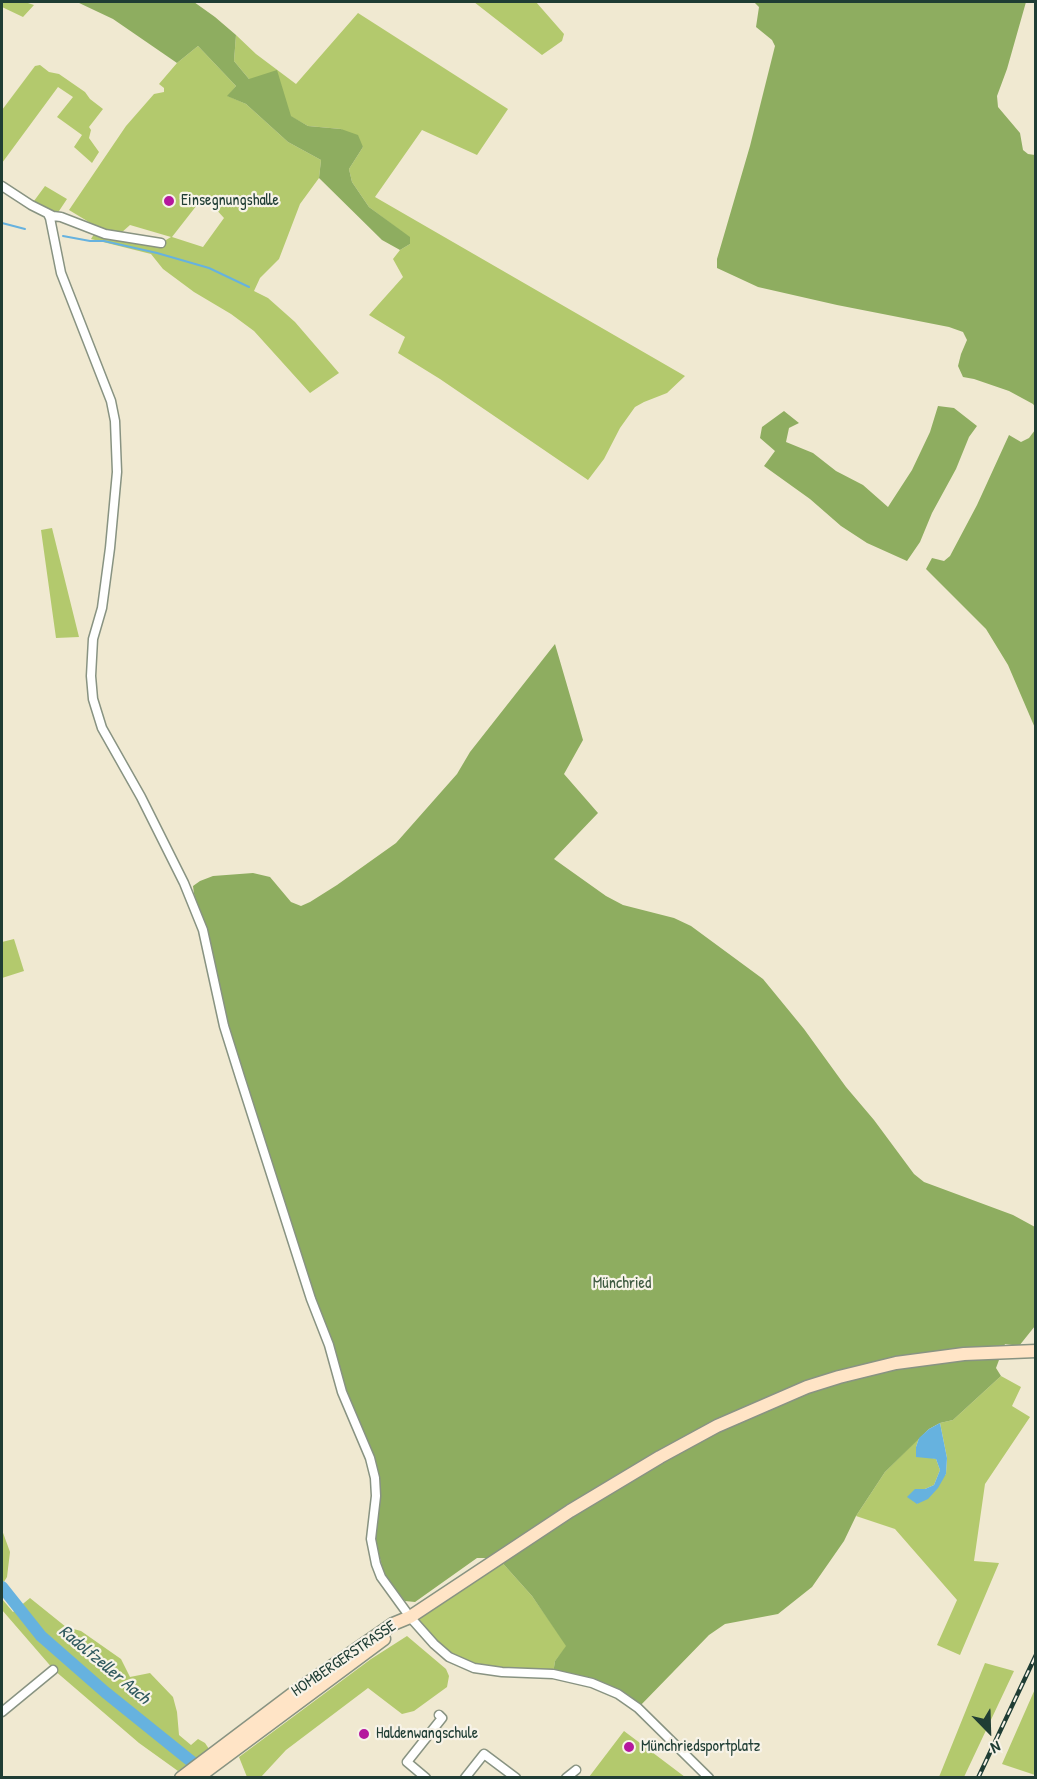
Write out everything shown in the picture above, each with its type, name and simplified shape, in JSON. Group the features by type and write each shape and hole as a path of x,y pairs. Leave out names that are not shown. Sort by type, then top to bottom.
{"main road":[{"name":"HOMBERGERSTRASSE","path":"197,1778 220,1754 295,1692 393,1624 410,1617 570,1511 717,1426 779,1398 840,1377 896,1363 964,1354 1035,1351"},
{"name":"HOMBERGERSTRASSE","path":"181,1778 220,1754"}],"street":[{"path":"2,186 50,216 61,217 105,234 161,243"},
{"path":"50,216 61,273 111,401 115,421 117,472 110,548 102,608 93,639 91,676 96,708 102,728 141,797 191,898 203,930 224,1026 240,1077 311,1299 329,1345 342,1392 370,1458 375,1478 376,1496 371,1539 375,1564 381,1577 410,1617 449,1657 474,1668 502,1672 553,1674 592,1683 618,1694 638,1708 709,1778"},
{"path":"2,1712 53,1670"},
{"path":"426,1778 407,1762 442,1718 439,1715"},
{"path":"465,1778 484,1754 516,1778"},
{"path":"566,1778 576,1770"}],"green space":[{"path":"2,2 25,2 34,5 23,17 2,7"},
{"path":"77,2 194,2 215,17 236,35 234,61 249,79 277,70 291,116 308,126 341,129 358,135 363,147 349,169 352,182 369,207 410,237 410,244 400,250 382,240 319,178 321,160 288,142 246,104 227,96 236,86 198,46 177,63 113,19"},
{"path":"474,2 536,2 564,34 562,41 542,55"},
{"path":"754,2 1026,2 997,96 998,107 1020,133 1023,150 1035,155 1035,407 1009,391 963,377 958,366 967,340 963,332 949,327 758,287 717,268 717,259 750,146 775,46 772,40 756,27 759,7"},
{"path":"358,13 508,109 477,155 422,130 375,197 685,376 667,393 635,407 620,428 604,459 588,480 398,353 405,337 369,315 403,277 393,259 400,250 410,244 410,238 369,207 352,182 349,169 363,147 341,129 308,126 290,116 249,79 234,61 236,35 256,54 296,84"},
{"path":"198,46 236,86 228,96 246,104 288,142 321,160 319,178 300,204 279,259 260,278 254,291 268,298 295,322 339,373 310,393 254,331 163,269 151,254 91,239 96,231 161,243 171,237 130,225 121,233 102,230 69,210 126,126 154,94 164,92 164,88 159,84 177,63","holes":["204,196 224,218 203,247 172,237"]},
{"path":"40,65 49,72 59,74 85,92 103,109 89,127 91,130 89,138 99,152 92,163 74,147 82,135 57,117 73,97 58,87 2,163 2,110 35,66"},
{"path":"45,186 67,199 55,213 46,210 34,201"},
{"path":"938,406 954,408 977,426 969,437 920,542 907,561 867,543 841,526 810,499 764,466 775,451 760,438 762,427 784,411 799,423 789,428 786,442 813,453 836,471 863,485 888,507 912,470 930,432"},
{"path":"1035,430 1035,728 1008,665 986,629 926,569 932,558 944,561 950,556 977,505 1009,435 1021,442 1029,438"},
{"path":"52,528 79,637 56,638 41,530"},
{"name":"Münchried","path":"555,644 583,740 564,774 598,813 554,859 606,896 623,905 674,918 691,926 763,979 804,1029 914,1174 924,1182 1013,1215 1035,1227 1035,1326 1019,1346 1005,1344 996,1368 1001,1376 953,1420 929,1429 885,1472 856,1516 844,1541 812,1587 778,1614 725,1624 709,1635 638,1708 618,1694 553,1674 555,1661 566,1646 532,1596 498,1558 477,1558 415,1602 405,1601 385,1577 375,1540 376,1478 353,1418 226,1026 211,947 193,886 213,876 253,873 270,877 291,902 301,906 337,885 396,843 457,774 470,752"},
{"path":"14,939 24,971 2,978 2,942"},
{"path":"1001,1376 1021,1387 1012,1406 1030,1417 985,1484 974,1561 999,1563 960,1655 937,1645 957,1600 895,1529 856,1516 885,1472 919,1438 916,1447 928,1457 936,1459 940,1470 934,1485 925,1489 915,1489 917,1504 946,1474 947,1458 940,1423 953,1420"},
{"path":"2,1530 10,1552 7,1577 2,1585"},
{"path":"498,1558 532,1596 567,1646 555,1661 553,1674 502,1672 449,1657 410,1617"},
{"path":"30,1598 66,1627 81,1631 121,1659 130,1677 150,1673 173,1697 179,1735 191,1745 198,1739 209,1749 178,1771 139,1743 54,1670 2,1610 2,1599 13,1612"},
{"path":"407,1636 446,1669 449,1676 447,1687 414,1711 402,1714 368,1688 286,1750 261,1777 247,1777 239,1757 371,1659"},
{"path":"985,1663 1014,1671 964,1777 939,1777"},
{"path":"1035,1689 1036,1775 1002,1764"},
{"name":"Münchriedsportplatz","path":"624,1731 685,1777 589,1777"}],"water":[{"path":"940,1423 947,1458 946,1474 928,1499 917,1504 907,1497 915,1489 925,1489 934,1485 940,1470 936,1459 916,1457 916,1447 919,1438"}],"waterway":[{"path":"2,223 25,229"},
{"path":"63,236 104,241 157,253 209,268 249,287"},
{"name":"Radolfzeller Aach","path":"2,1587 41,1636 105,1692 192,1762"}],"railway":[{"path":"978,1778 1036,1655"}],"place":[{"name":"Einsegnungshalle","path":"169,201"},
{"name":"Haldenwangschule","path":"364,1734"},
{"name":"Münchriedsportplatz","path":"629,1747"}]}
